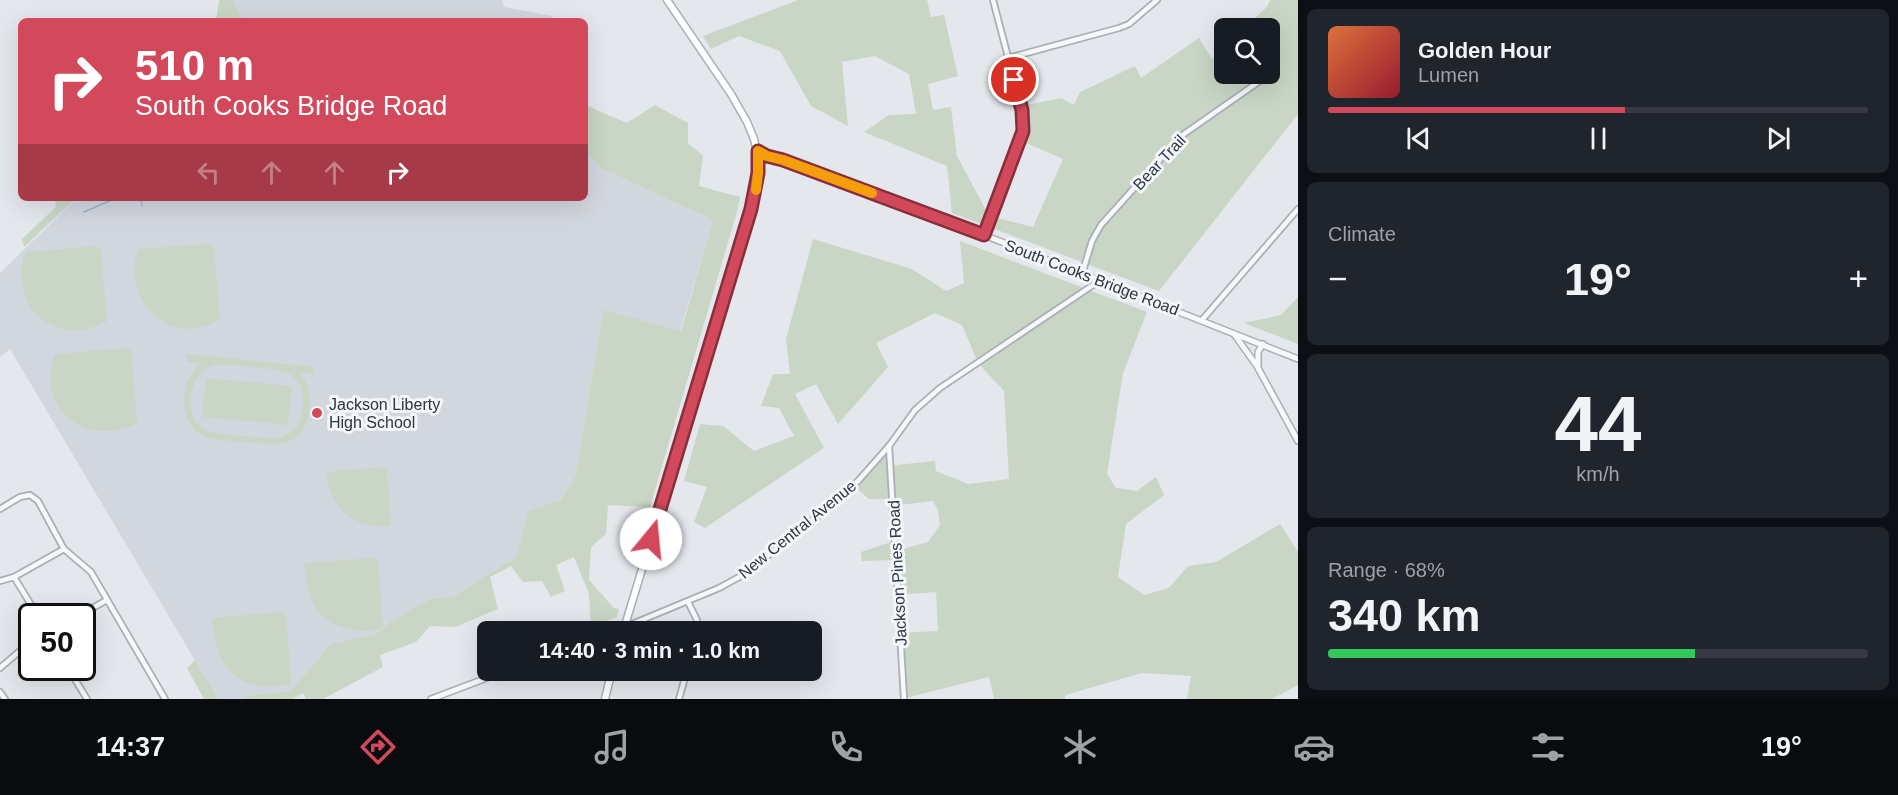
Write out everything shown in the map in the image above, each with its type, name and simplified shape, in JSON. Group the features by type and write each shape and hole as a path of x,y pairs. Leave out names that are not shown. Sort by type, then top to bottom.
{"main road":[{"path":"625,621 751,209 760,152 739,108 667,0"},
{"path":"605,699 609,681"}],"street":[{"path":"984,235 1023,131 1022,110 993,0"},
{"path":"1008,58 1119,28 1129,24 1157,0"},
{"name":"Bear Trail","path":"1083,274 1092,241 1101,225 1172,146 1184,134 1256,84"},
{"name":"South Cooks Bridge Road","path":"760,152 984,235 1298,359"},
{"path":"1202,320 1298,208"},
{"name":"New Central Avenue","path":"642,621 719,588 761,561 858,481 889,446 915,410 940,388 1099,281"},
{"path":"1233,333 1258,368 1298,441"},
{"path":"1258,368 1257,358 1263,344"},
{"name":"Jackson Pines Road","path":"889,446 904,699"},
{"path":"0,509 20,497 30,495 38,501 64,549 91,572 165,699"},
{"path":"0,581 14,577 64,549"},
{"path":"14,577 30,603"},
{"path":"96,606 107,600"},
{"path":"688,602 698,621"},
{"path":"0,668 18,653"},
{"path":"76,681 87,699"},
{"path":"431,699 479,681"},
{"path":"679,699 684,681"},
{"path":"0,692 5,699"}],"shaded area":[{"path":"233,0 502,0 504,7 553,18 242,18"},
{"name":"Jackson Liberty High School","path":"588,154 600,168 713,220 680,331 603,311 575,477 560,500 528,511 516,557 452,597 432,598 391,621 378,634 330,644 291,691 240,699 218,699 10,349 0,357 0,273 74,201 588,201"}],"green space":[{"path":"219,0 233,0 242,18 216,18"},
{"path":"798,0 927,0 931,17 944,15 958,76 928,84 933,110 951,107 957,156 989,216 1033,227 1063,159 1019,140 1018,107 1061,98 1074,105 1080,92 1135,66 1141,78 1199,38 1212,59 1214,57 1214,84 1280,84 1280,18 1255,18 1267,7 1270,0 1298,0 1298,114 1159,291 952,213 947,166 864,132 889,115 916,114 909,74 875,56 842,62 848,126 811,106 780,51 739,36 711,49 703,36"},
{"path":"655,105 688,123 688,143 703,156 699,186 740,197 650,507 608,505 606,534 591,547 589,580 614,608 619,609 617,617 607,621 591,621 589,594 574,557 556,565 565,591 551,597 542,581 523,582 511,566 490,577 498,609 455,627 430,626 416,642 380,655 383,667 323,699 306,699 303,693 293,699 240,699 291,691 330,644 377,634 391,621 432,598 452,597 516,557 528,511 560,500 575,477 603,310 681,331 713,220 600,168 588,154 588,106 627,123"},
{"path":"55,201 73,201 24,247 22,239 56,207"},
{"path":"813,239 912,269 946,291 964,283 960,241 1147,312 1123,373 1107,474 1116,488 1137,491 1156,477 1164,495 1126,524 1118,577 1144,595 1169,588 1188,566 1216,562 1280,524 1298,552 1298,685 1272,699 1187,699 1191,676 1142,673 1065,695 1065,699 994,699 989,677 902,699 897,633 938,631 936,592 896,595 894,560 862,561 861,552 894,541 896,551 928,542 940,525 938,510 933,501 891,506 891,499 869,499 854,486 886,447 887,466 935,461 936,471 968,484 1009,479 1004,391 978,363 962,325 935,313 876,343 888,367 838,424 816,384 795,394 824,448 705,528 694,522 707,487 684,481 700,424 723,426 754,451 794,436 779,408 761,406 773,374 790,374 786,339"},
{"path":"210,244 214,247 220,319 202,327 184,329 154,316 143,303 136,287 134,268 138,249"},
{"path":"97,246 101,249 107,321 88,328 70,330 54,326 40,318 30,305 23,290 22,272 25,252"},
{"path":"1298,297 1298,344 1244,323 1281,315"},
{"path":"127,348 131,351 137,423 118,430 100,431 83,427 69,419 58,407 52,392 50,374 55,354"},
{"path":"187,354 314,367 313,374 300,373 308,387 310,402 302,431 289,441 273,444 211,439 200,434 187,417 184,394 192,372 200,363 187,362","holes":["214,365 265,368 291,375 298,382 302,391 302,412 299,422 285,436 275,438 226,434 203,429 196,422 192,413 191,394 199,376"]},
{"path":"206,378 292,386 288,425 202,417"},
{"path":"383,467 387,471 391,526 366,525 346,514 338,506 332,496 327,472"},
{"path":"373,558 378,561 383,629 355,630 341,627 322,616 311,598 304,563"},
{"path":"282,612 286,615 291,684 257,686 233,674 224,664 218,651 212,618"},
{"path":"195,660 218,699 204,699 187,668"}],"waterway":[{"path":"84,212 109,201"},
{"path":"141,201 142,206"}],"slow traffic":[{"path":"756,190 758,151 872,193"}],"place":[{"name":"Jackson Liberty High School","path":"317,413"}],"route":[{"path":"651,539 751,209 758,173 758,151 984,235 1022,138 1024,124 1014,80"}]}
